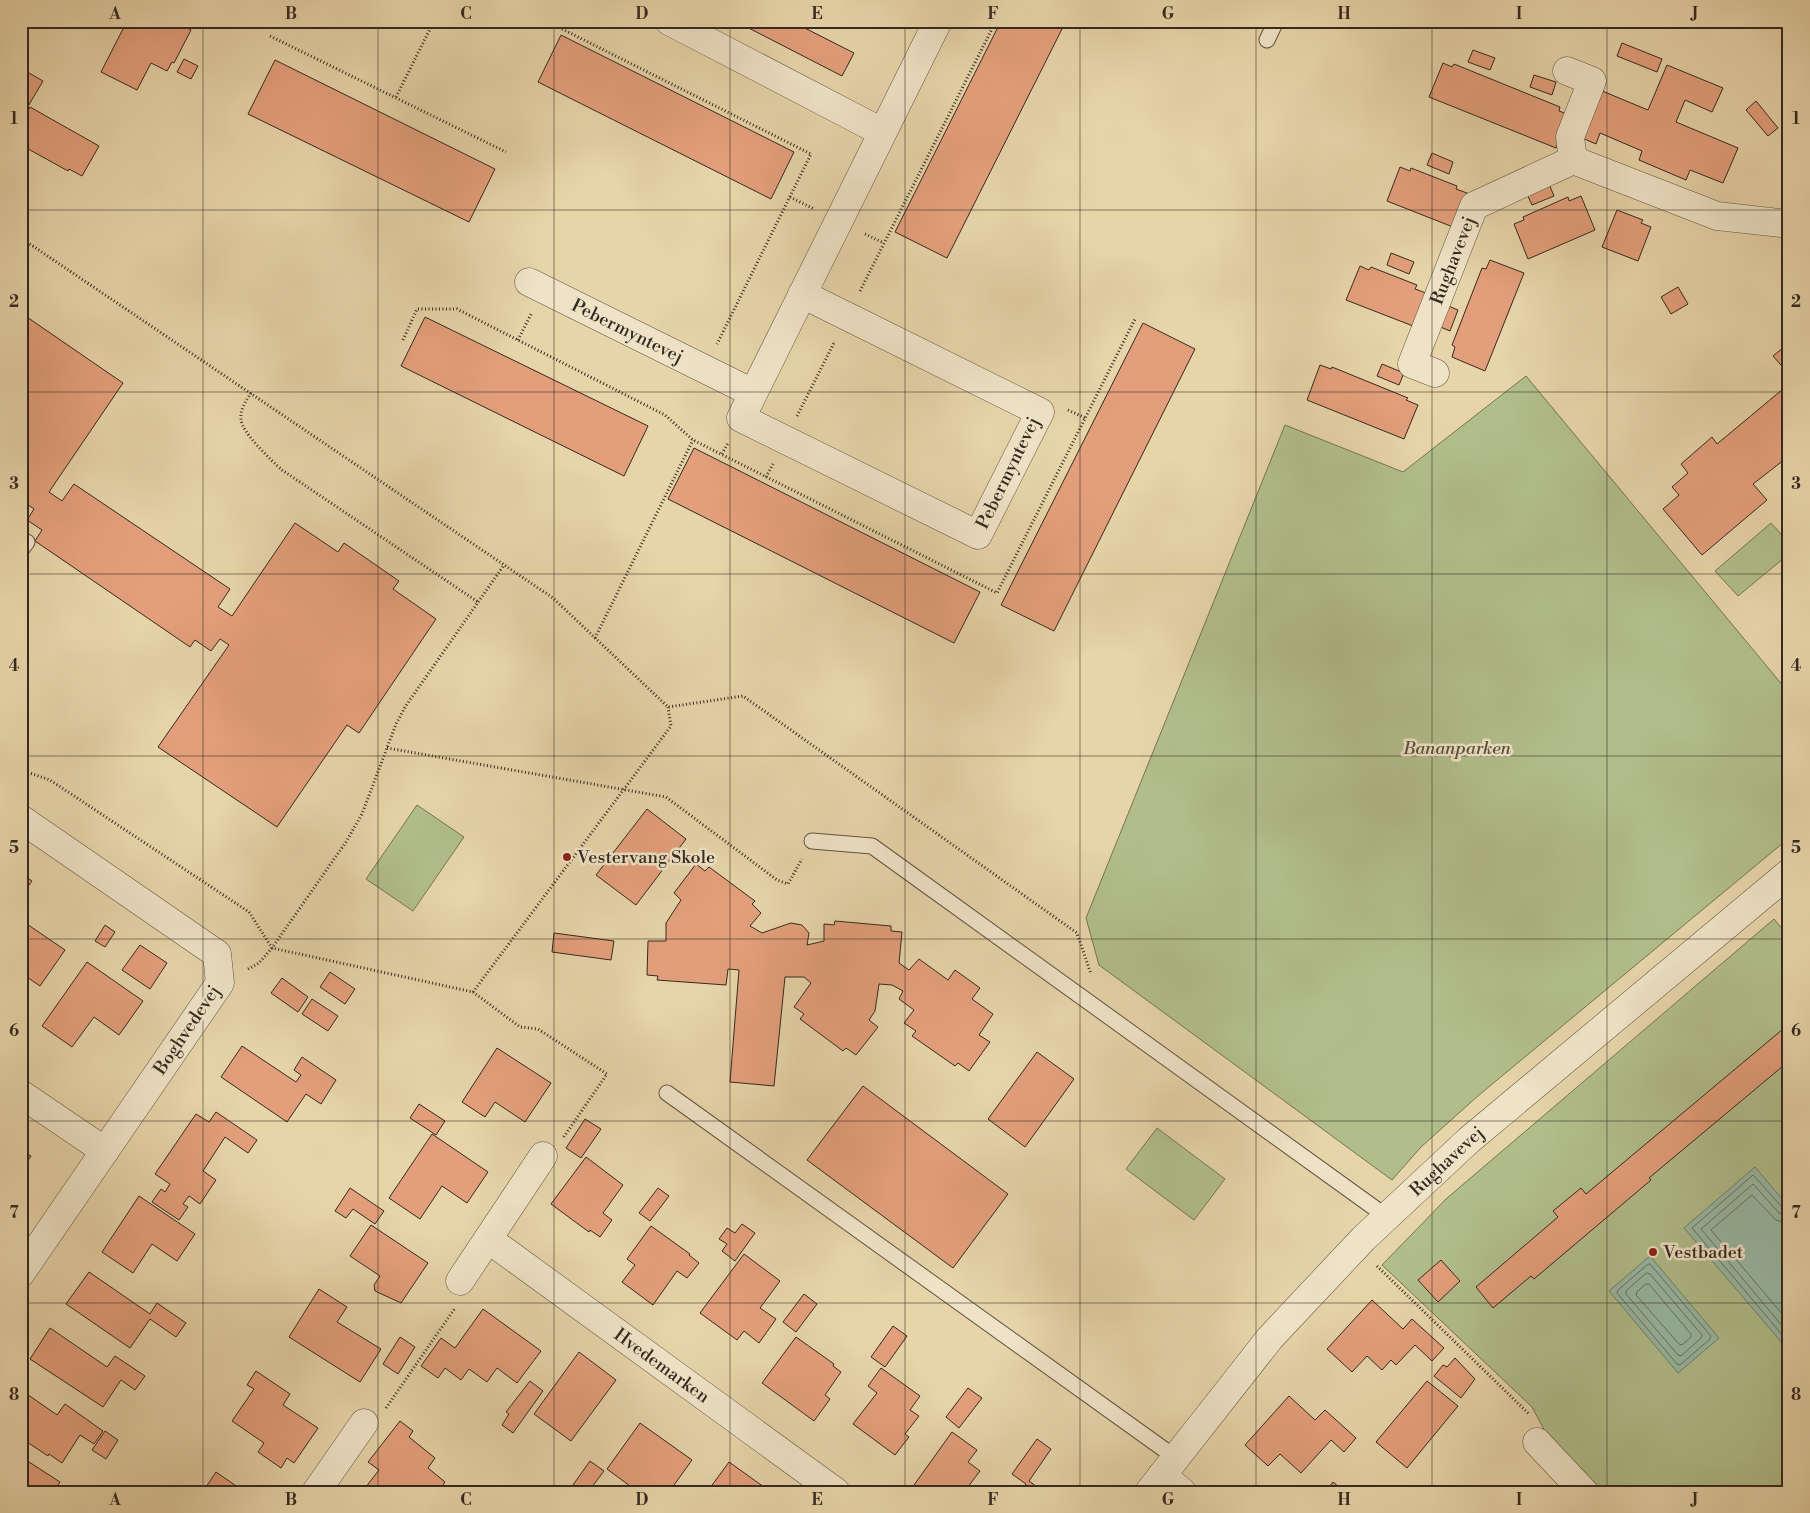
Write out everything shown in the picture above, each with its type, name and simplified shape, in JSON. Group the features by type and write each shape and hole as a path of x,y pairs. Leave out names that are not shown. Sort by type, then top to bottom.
{"street":[{"path":"669,21 882,132"},
{"name":"Pebermyntevej","path":"802,294 1040,412 978,536 741,418 753,393 882,132 938,21"},
{"path":"1568,71 1592,81 1570,137 1573,160 1717,216 1789,224"},
{"name":"Rughavevej","path":"1436,373 1412,364 1474,206 1573,160"},
{"name":"Pebermyntevej","path":"529,282 753,393"},
{"name":"Boghvedevej","path":"21,820 217,954 220,983 21,1273"},
{"name":"Rughavevej","path":"1167,1479 1270,1338 1363,1239 1469,1140 1789,873"},
{"path":"21,1094 104,1151"},
{"path":"460,1281 543,1156"},
{"name":"Hvedemarken","path":"488,1239 836,1492"},
{"path":"316,1492 364,1423"},
{"path":"1537,1442 1584,1492"}],"lane":[{"path":"1266,40 1276,21"},
{"path":"812,841 872,846 1387,1217"},
{"path":"667,1092 1167,1479"}],"path":[{"path":"396,98 434,21"},
{"path":"766,477 996,21"},
{"path":"562,29 812,154 704,369"},
{"path":"270,36 506,152"},
{"path":"21,238 554,598 668,707 671,726 473,992"},
{"path":"251,394 242,408 240,420 243,427 272,461 282,470 478,602"},
{"path":"595,638 693,440"},
{"path":"272,948 346,842 362,814 405,707 504,565"},
{"path":"668,707 743,696 1077,933 1090,973 1098,979"},
{"path":"387,748 666,797 777,880 788,884 812,841"},
{"path":"21,770 50,780 249,912 272,948 473,992 520,1027 538,1029 607,1074 556,1149 543,1156"},
{"path":"1363,1239 1374,1263 1530,1415 1537,1442"},
{"path":"364,1423 376,1421 464,1295 460,1281"}],"green space":[{"name":"Bananparken","path":"1526,376 1789,693 1789,838 1479,1095 1421,1147 1392,1180 1099,965 1086,918 1285,425 1403,472"},
{"path":"1771,523 1789,543 1789,554 1738,596 1715,571"},
{"path":"417,805 464,837 413,911 366,879"},
{"name":"Vestbadet","path":"1774,919 1789,937 1789,1492 1602,1492 1547,1435 1532,1407 1382,1265 1446,1199"},
{"path":"1157,1128 1225,1179 1194,1220 1126,1169"}],"water":[{"path":"1755,1167 1789,1207 1789,1351 1684,1228"},
{"path":"1650,1256 1719,1338 1678,1373 1609,1291"}],"building":[{"path":"127,21 174,21 191,30 174,63 172,62 167,71 151,63 137,90 101,72"},
{"path":"735,21 791,21 854,53 842,76"},
{"path":"1001,21 1066,21 947,258 895,232"},
{"path":"561,35 794,152 771,199 538,82"},
{"path":"1622,43 1662,59 1657,72 1617,56"},
{"path":"1473,50 1495,58 1490,70 1468,62"},
{"path":"184,59 198,66 191,79 177,72"},
{"path":"275,60 495,169 469,222 248,114"},
{"path":"1443,63 1452,67 1454,64 1560,107 1559,111 1570,115 1556,148 1429,97"},
{"path":"1667,65 1723,88 1712,112 1685,100 1676,122 1738,148 1723,183 1690,170 1686,180 1639,160 1642,151 1600,133 1596,144 1580,137 1595,88 1648,110"},
{"path":"29,73 43,81 27,108 21,104 21,86"},
{"path":"1534,75 1556,82 1552,95 1530,87"},
{"path":"1756,101 1778,128 1768,136 1746,110"},
{"path":"30,107 99,146 82,176 69,169 68,171 21,145 21,122"},
{"path":"1432,153 1453,162 1449,174 1427,165"},
{"path":"1400,167 1410,171 1411,168 1457,186 1456,189 1467,193 1453,227 1387,201"},
{"path":"1549,184 1554,196 1532,205 1526,192"},
{"path":"1581,196 1595,230 1528,259 1514,224 1524,220 1523,217 1568,197 1569,201"},
{"path":"1617,210 1643,220 1641,223 1651,227 1638,261 1602,247"},
{"path":"1391,253 1414,262 1409,274 1387,265"},
{"path":"1490,260 1524,273 1485,371 1452,357 1455,347 1452,345 1482,268 1486,269"},
{"path":"1360,266 1369,270 1371,267 1417,285 1415,289 1426,293 1413,326 1346,300"},
{"path":"1678,287 1688,304 1671,314 1661,297"},
{"path":"1446,305 1458,310 1450,331 1438,326"},
{"path":"21,313 123,383 49,492 62,501 74,484 230,589 218,607 232,616 295,523 338,552 344,543 399,581 393,589 436,619 359,733 347,725 277,827 158,747 229,645 220,639 211,651 195,640 190,647 35,541 42,530 27,520 34,509 21,500"},
{"path":"425,317 648,426 624,476 401,366"},
{"path":"1143,323 1195,349 1054,631 1001,605"},
{"path":"1789,343 1789,370 1787,372 1773,356"},
{"path":"1382,364 1404,373 1399,385 1377,376"},
{"path":"1320,365 1331,369 1332,367 1408,398 1406,400 1418,405 1404,439 1307,400"},
{"path":"1789,384 1789,456 1753,484 1767,500 1702,555 1663,509 1679,495 1672,487 1688,473 1681,464 1712,437 1717,444"},
{"path":"694,448 980,592 954,643 668,499"},
{"path":"647,809 686,839 636,905 596,875"},
{"path":"696,864 705,871 709,867 755,901 752,904 761,913 750,926 762,933 791,923 802,925 809,933 807,945 824,941 824,924 834,925 835,921 891,926 891,931 902,932 899,963 909,970 919,959 948,980 955,970 980,988 972,999 993,1014 979,1035 990,1042 969,1071 958,1063 955,1066 912,1036 916,1031 904,1023 914,1010 899,999 903,991 892,985 879,984 875,1011 869,1020 878,1027 856,1055 846,1048 843,1051 800,1019 804,1014 794,1007 811,983 804,977 785,977 774,1086 730,1082 739,970 728,969 726,985 657,980 658,976 647,975 648,941 666,941 666,923 681,900 674,893"},
{"path":"21,874 32,881 21,896"},
{"path":"21,920 65,950 40,986 21,973"},
{"path":"105,925 115,932 105,947 95,941"},
{"path":"554,933 614,941 611,960 552,952"},
{"path":"140,945 167,963 150,989 122,970"},
{"path":"87,962 143,1001 119,1035 94,1017 72,1047 42,1026"},
{"path":"330,972 355,989 345,1004 320,987"},
{"path":"282,978 308,997 298,1012 271,993"},
{"path":"312,999 338,1016 328,1031 302,1014"},
{"path":"1789,1024 1789,1061 1649,1178 1651,1180 1534,1279 1531,1276 1493,1308 1476,1287 1558,1217 1553,1211 1581,1188 1586,1194"},
{"path":"242,1046 296,1082 301,1075 294,1070 302,1057 336,1080 321,1104 306,1094 287,1122 221,1077"},
{"path":"497,1048 551,1083 525,1122 495,1102 485,1117 462,1102"},
{"path":"1037,1052 1074,1079 1025,1147 988,1119"},
{"path":"863,1086 1008,1194 953,1268 807,1160"},
{"path":"419,1104 445,1121 436,1135 410,1118"},
{"path":"216,1112 257,1140 248,1153 225,1137 203,1171 216,1180 200,1204 189,1196 183,1204 188,1207 179,1220 152,1202 161,1189 165,1192 170,1184 155,1174 196,1114 209,1122"},
{"path":"585,1119 601,1129 581,1158 566,1148"},
{"path":"432,1134 488,1172 467,1203 442,1186 420,1219 389,1198"},
{"path":"21,1150 31,1156 21,1171"},
{"path":"586,1157 623,1185 603,1213 612,1220 600,1237 590,1230 589,1232 551,1204"},
{"path":"350,1188 384,1211 375,1224 353,1209 346,1218 335,1211"},
{"path":"658,1188 669,1196 650,1221 639,1213"},
{"path":"139,1196 195,1234 177,1261 152,1244 133,1273 102,1252"},
{"path":"742,1224 755,1233 735,1261 722,1251 727,1244 719,1239 727,1228 735,1233"},
{"path":"371,1225 428,1263 401,1303 375,1291 374,1285 380,1276 350,1256"},
{"path":"651,1226 690,1254 699,1263 687,1278 677,1271 653,1305 622,1282 635,1265 627,1259"},
{"path":"744,1254 780,1281 760,1308 776,1319 759,1343 744,1331 737,1340 700,1313"},
{"path":"1441,1260 1460,1281 1438,1302 1418,1280"},
{"path":"89,1272 150,1314 157,1303 186,1323 176,1337 150,1319 130,1348 66,1304"},
{"path":"319,1289 347,1307 337,1322 381,1349 360,1382 289,1337"},
{"path":"804,1294 817,1304 796,1332 783,1322"},
{"path":"1372,1300 1403,1329 1412,1319 1444,1348 1432,1361 1415,1345 1396,1365 1391,1360 1382,1370 1367,1356 1352,1372 1327,1349"},
{"path":"483,1309 541,1351 517,1383 497,1368 487,1382 469,1369 461,1380 445,1368 438,1378 421,1366 441,1338 455,1348"},
{"path":"893,1326 907,1336 885,1367 871,1357"},
{"path":"50,1328 107,1367 115,1356 145,1376 135,1390 121,1380 103,1407 30,1359"},
{"path":"400,1337 415,1347 398,1374 383,1364"},
{"path":"796,1337 834,1364 833,1366 841,1372 825,1395 830,1399 814,1421 762,1383"},
{"path":"579,1352 616,1380 571,1441 534,1414"},
{"path":"1455,1358 1475,1379 1461,1398 1434,1376 1443,1365 1447,1367"},
{"path":"881,1368 920,1396 910,1410 919,1416 905,1434 909,1437 895,1455 853,1424 877,1393 868,1386"},
{"path":"256,1371 290,1394 283,1405 318,1428 294,1463 287,1458 281,1468 258,1452 264,1443 232,1421 254,1389 247,1385"},
{"path":"530,1381 543,1391 513,1433 502,1425 509,1414 506,1412"},
{"path":"1427,1381 1458,1406 1407,1468 1376,1442"},
{"path":"968,1388 982,1398 959,1428 946,1417"},
{"path":"21,1390 57,1415 65,1404 103,1431 94,1444 80,1435 62,1463 49,1454 48,1456 21,1438"},
{"path":"1289,1396 1315,1420 1325,1410 1356,1438 1344,1452 1331,1440 1301,1473 1280,1454 1268,1466 1245,1445"},
{"path":"400,1421 413,1431 409,1437 435,1458 428,1468 445,1482 438,1492 362,1492 379,1470 368,1462"},
{"path":"640,1423 692,1460 669,1492 661,1492 652,1486 648,1492 638,1492 607,1469"},
{"path":"105,1431 118,1440 106,1459 92,1450"},
{"path":"952,1432 977,1450 968,1462 980,1471 964,1492 909,1492"},
{"path":"1037,1439 1051,1449 1029,1481 1044,1492 1021,1492 1026,1484 1012,1474"},
{"path":"590,1461 604,1471 588,1492 568,1492"},
{"path":"29,1462 60,1482 54,1492 21,1492 21,1473"},
{"path":"729,1462 764,1487 760,1492 707,1492"},
{"path":"216,1472 245,1492 207,1492 204,1490"},
{"path":"1333,1482 1345,1492 1325,1492"}],"place":[{"name":"Vestervang Skole","path":"567,857"},
{"name":"Vestbadet","path":"1653,1252"}]}
